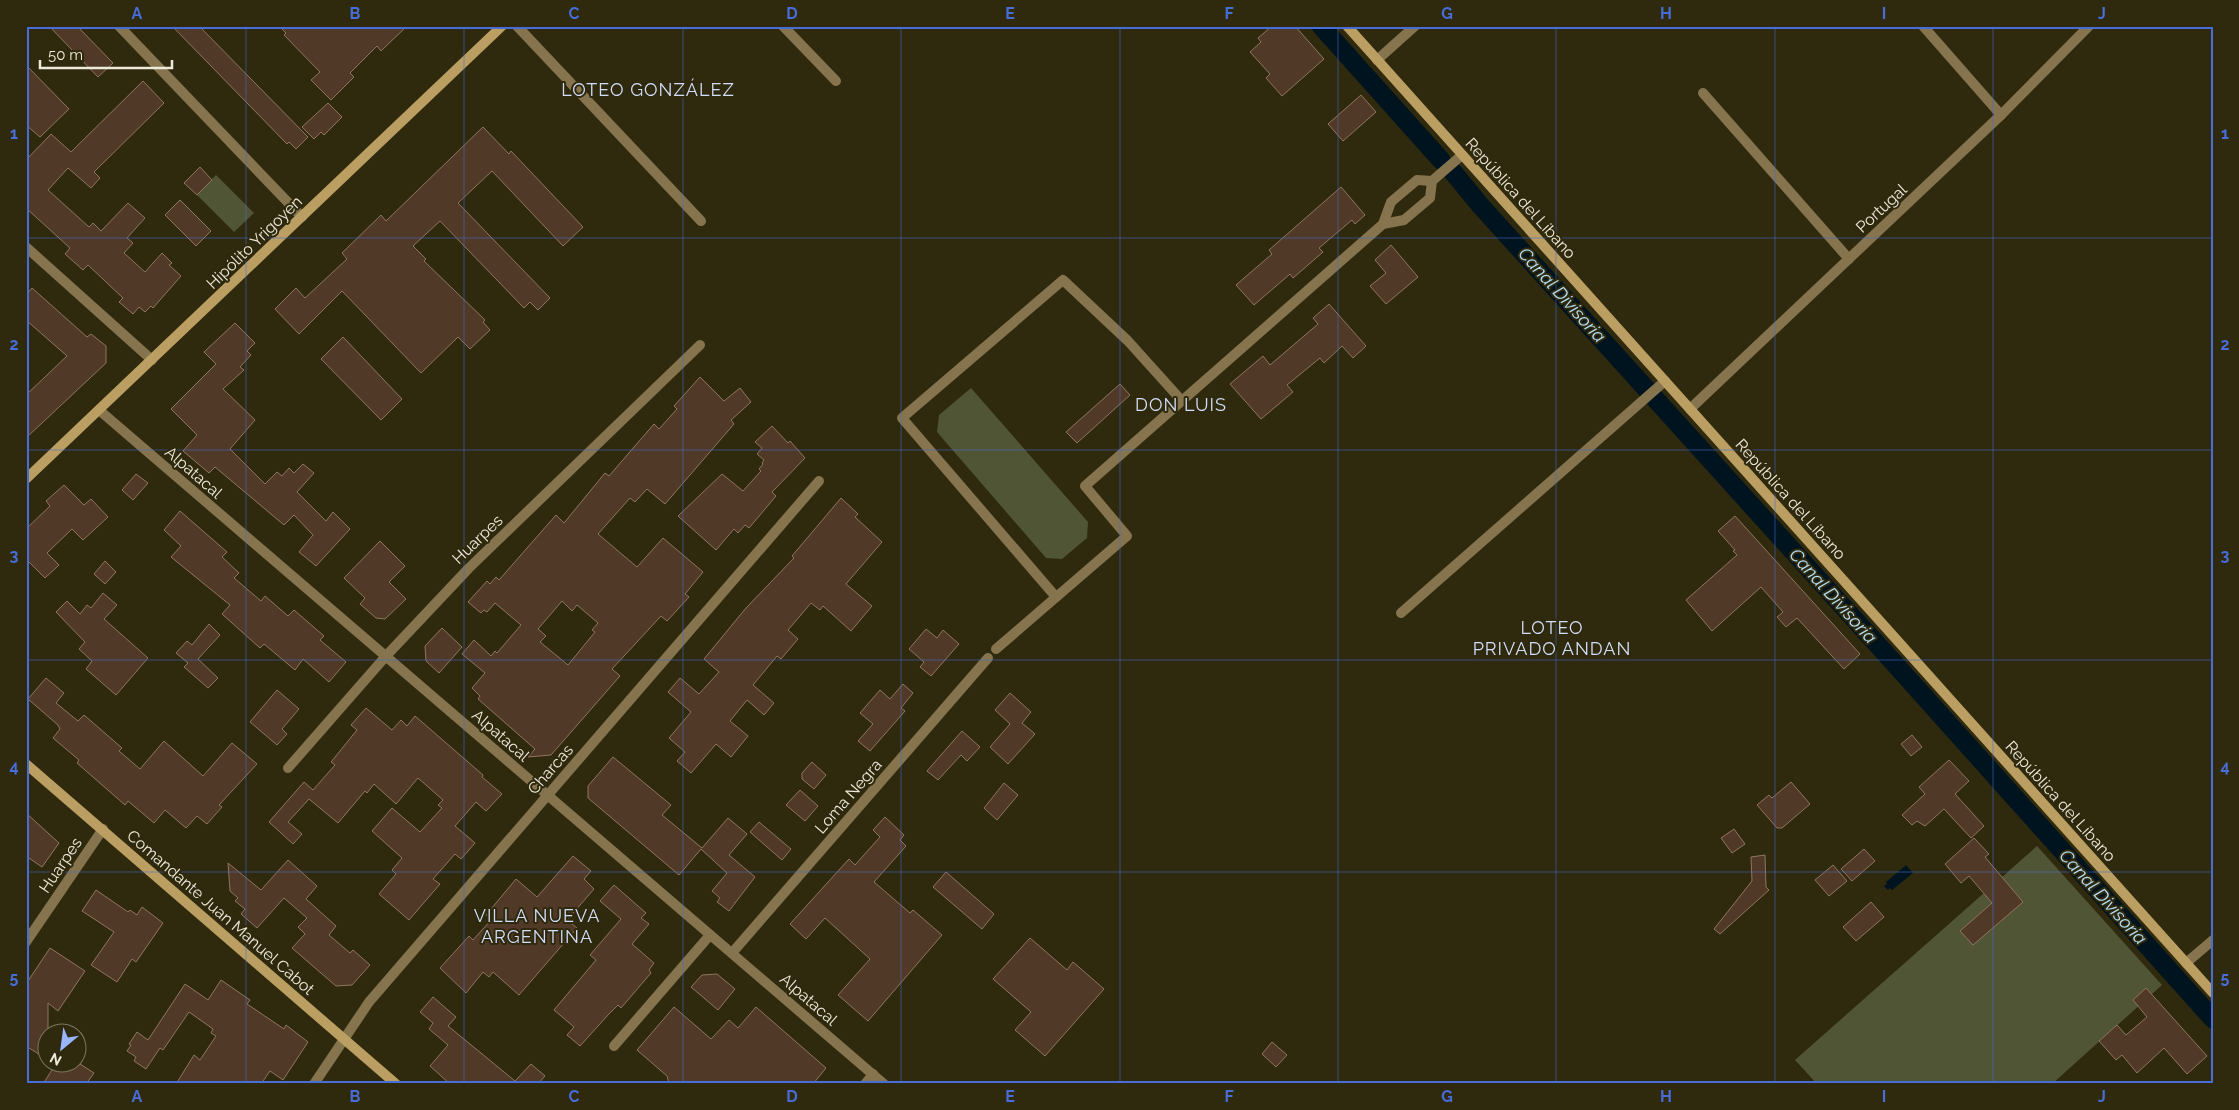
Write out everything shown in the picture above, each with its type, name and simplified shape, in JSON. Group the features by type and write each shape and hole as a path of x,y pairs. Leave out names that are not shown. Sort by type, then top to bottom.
{"main road":[{"name":"Hipólito Yrigoyen","path":"26,479 502,26"},
{"name":"República del Líbano","path":"1347,26 2213,993"},
{"name":"Comandante Juan Manuel Cabot","path":"26,764 396,1084"}],"street":[{"path":"119,26 302,217"},
{"path":"517,26 701,221"},
{"path":"783,26 836,81"},
{"path":"1377,60 1415,26"},
{"path":"1923,26 2001,115"},
{"name":"Portugal","path":"1690,409 2001,115 2087,27"},
{"path":"1703,94 1849,259"},
{"path":"1383,224 1404,220 1430,198 1432,182 1462,155"},
{"path":"996,649 1127,536 1086,486 1383,224 1391,202 1417,180 1432,182"},
{"path":"26,246 152,360"},
{"path":"1056,597 902,418 1063,280 1128,341 1182,401"},
{"name":"Huarpes","path":"288,768 386,656 468,568 700,345"},
{"path":"1401,613 1665,381"},
{"name":"Alpatacal","path":"99,410 884,1084"},
{"name":"Charcas","path":"314,1084 369,1002 819,481"},
{"name":"Loma Negra","path":"732,953 988,658"},
{"name":"Huarpes","path":"26,942 102,829"},
{"path":"614,1046 710,935"},
{"path":"2186,963 2213,940"},
{"path":"865,1084 873,1074"}],"green space":[{"path":"216,175 254,213 234,232 197,195"},
{"path":"971,388 1088,522 1087,538 1062,559 1046,558 937,432 939,415"},
{"path":"2037,846 2162,985 2052,1084 1817,1084 1795,1060"}],"water":[{"path":"1906,865 1913,873 1892,890 1890,888 1888,890 1884,886 1887,884 1886,882"}],"building":[{"path":"49,26 77,26 113,63 98,77"},
{"path":"172,26 199,26 308,137 296,149 289,142 287,144"},
{"path":"279,26 407,26 381,51 377,46 350,73 354,77 331,100 311,80 320,72 284,35 286,33"},
{"path":"1272,26 1295,26 1324,59 1282,96 1266,78 1270,74 1250,52 1261,42 1258,38"},
{"path":"26,65 69,109 40,137 26,125"},
{"path":"143,81 164,103 94,172 100,178 91,188 68,168 48,190 89,227 93,223 101,231 128,203 145,218 127,238 133,243 124,253 145,272 162,253 172,263 169,265 181,276 153,308 151,306 145,312 139,307 133,314 119,302 123,298 88,265 83,270 65,254 70,248 26,208 26,160 51,134 71,152"},
{"path":"1361,95 1376,112 1343,141 1328,124"},
{"path":"328,103 342,117 324,135 321,132 314,139 302,127"},
{"path":"483,127 509,154 511,151 583,227 563,246 492,171 458,203 550,298 538,310 530,302 524,308 440,221 413,246 426,259 424,261 485,320 483,322 490,330 470,349 458,337 421,373 342,291 299,334 275,309 296,288 305,298 347,259 342,253 381,215 386,221"},
{"path":"200,167 212,180 197,195 184,183"},
{"path":"1341,187 1365,215 1355,224 1352,220 1319,248 1323,252 1293,278 1290,274 1254,305 1236,285 1272,254 1269,250"},
{"path":"180,200 211,231 196,246 165,215"},
{"path":"1391,245 1418,277 1386,304 1370,286 1386,273 1375,260"},
{"path":"32,288 87,337 91,334 106,346 106,363 26,438 26,395 67,356 26,320 26,295"},
{"path":"1329,304 1366,346 1353,358 1342,346 1324,363 1320,358 1287,385 1293,392 1261,419 1230,384 1263,356 1270,365 1318,324 1313,318"},
{"path":"235,323 255,343 247,351 251,355 240,367 244,370 223,389 255,420 230,449 265,484 277,472 282,476 289,468 294,473 303,464 314,473 297,492 326,521 333,512 350,529 316,566 299,552 313,535 294,515 284,525 215,467 209,473 183,451 197,435 171,409 216,364 204,352"},
{"path":"343,337 402,399 381,420 321,359"},
{"path":"700,377 724,401 740,388 751,402 731,420 734,424 665,504 647,489 635,502 630,498 598,534 637,567 663,538 703,572 685,594 689,597 667,621 661,616 612,669 620,676 551,755 528,757 535,749 478,699 480,696 472,688 485,673 462,654 474,640 491,656 495,651 497,653 521,625 495,603 487,612 484,610 481,613 468,602 487,581 490,584 496,577 499,580 556,515 564,523 605,473 609,476 654,424 659,429 677,409 674,406","holes":["562,601 572,611 577,605 598,623 592,630 595,632 568,665 540,642 546,636 538,629"]},
{"path":"1120,384 1130,395 1077,443 1066,432"},
{"path":"772,426 788,443 790,441 805,458 772,492 776,496 749,528 745,525 738,533 734,529 716,550 678,516 722,474 743,491 761,471 759,469 764,460 757,454 762,448 755,442"},
{"path":"136,474 148,483 133,500 122,490"},
{"path":"64,485 84,505 91,499 108,517 83,540 72,529 47,553 59,565 45,578 26,559 26,529 50,506 46,501"},
{"path":"841,498 858,514 855,517 882,542 846,584 872,606 851,631 823,606 820,610 811,603 788,630 798,639 781,659 777,656 753,685 774,703 764,715 747,700 730,721 748,736 731,757 716,744 691,773 677,761 685,752 669,738 691,712 668,692 680,678 699,694 719,672 704,659 746,608 794,558 792,556"},
{"path":"180,511 227,552 222,557 239,573 234,578 261,601 265,596 288,616 294,610 324,636 320,640 346,662 329,682 303,659 295,670 264,644 260,648 222,614 230,605 171,557 181,546 164,530"},
{"path":"1735,516 1860,654 1844,669 1797,618 1786,627 1777,617 1783,612 1761,587 1712,631 1686,600 1737,555 1733,551 1735,550 1718,531"},
{"path":"380,541 405,566 389,582 406,599 385,619 376,618 360,604 365,598 344,578"},
{"path":"105,561 116,572 105,584 94,574"},
{"path":"103,593 117,605 104,619 148,658 116,695 86,669 92,661 79,649 85,642 56,612 67,601 80,614 87,605 91,608"},
{"path":"209,624 220,635 198,659 218,678 208,688 184,667 188,663 176,653 187,641 192,645"},
{"path":"442,628 462,647 439,673 426,661 425,646"},
{"path":"926,629 937,638 943,630 959,644 931,676 920,667 924,662 909,649"},
{"path":"46,678 64,693 56,703 78,721 84,715 122,748 119,751 140,769 164,741 203,776 232,743 257,764 219,805 222,807 207,824 197,816 186,828 165,810 154,823 128,801 125,805 77,763 79,760 53,738 60,729 58,725 28,699"},
{"path":"903,684 913,693 901,708 905,711 870,751 858,741 873,724 860,713 880,690 890,699"},
{"path":"277,690 299,709 282,729 287,734 277,745 250,722"},
{"path":"1010,693 1031,712 1022,723 1035,734 1008,764 990,747 1010,724 995,710"},
{"path":"366,708 392,730 401,720 407,726 415,716 502,794 486,811 476,802 455,826 475,843 461,859 455,854 433,879 440,884 409,920 379,894 396,874 392,870 402,858 372,831 392,808 420,832 442,808 438,805 443,800 418,778 396,804 374,784 367,793 365,791 338,823 309,799 288,822 302,834 293,844 269,822 304,782 313,790 335,765 331,762 357,730 351,725"},
{"path":"962,731 980,747 967,761 961,755 938,780 927,771"},
{"path":"1912,735 1922,747 1911,756 1901,744"},
{"path":"613,757 671,805 662,815 702,848 728,818 747,834 729,855 755,877 729,911 717,902 720,898 712,891 727,873 701,849 679,875 588,798 588,786"},
{"path":"1949,760 1969,781 1955,794 1984,826 1971,838 1944,809 1925,826 1917,821 1912,825 1902,815 1925,794 1919,787"},
{"path":"812,762 826,775 814,789 802,779 802,773"},
{"path":"1791,782 1810,804 1782,828 1777,828 1757,805 1769,795 1772,798"},
{"path":"1004,783 1018,795 997,820 984,808"},
{"path":"800,790 818,806 805,821 786,805"},
{"path":"26,813 59,843 42,867 26,856"},
{"path":"885,817 904,835 900,840 906,846 874,882 910,913 913,910 942,935 868,1021 838,995 870,959 825,918 806,939 790,924 849,859 855,865 880,837 873,830"},
{"path":"759,822 791,849 782,860 750,832"},
{"path":"1734,829 1745,844 1732,853 1721,838"},
{"path":"1974,838 1989,854 1985,857 2023,902 1973,945 1960,931 1992,903 1969,876 1961,883 1945,864"},
{"path":"1864,849 1875,861 1852,881 1841,869"},
{"path":"1765,855 1766,887 1769,890 1720,934 1714,929 1752,881 1751,857"},
{"path":"573,856 591,871 584,879 594,889 567,920 577,928 519,995 493,972 489,977 483,972 466,993 440,968 469,936 473,940 491,920 486,915 516,879 537,897"},
{"path":"288,860 317,886 306,899 336,926 329,935 350,953 353,950 370,965 352,985 336,986 292,948 305,934 298,927 307,918 284,898 257,928 241,914 245,909 235,901 238,898 230,891 228,863 261,890"},
{"path":"1833,865 1847,881 1829,896 1815,880"},
{"path":"946,872 994,914 982,929 933,887"},
{"path":"614,885 646,913 641,918 649,924 632,944 654,963 649,970 651,973 621,1008 618,1005 580,1046 567,1035 574,1027 554,1010 596,960 590,955 621,919 600,901"},
{"path":"96,890 128,912 130,910 137,915 142,907 163,923 136,962 132,959 117,982 91,965 114,932 82,911"},
{"path":"1871,902 1884,917 1856,941 1843,927"},
{"path":"1030,938 1067,970 1073,962 1104,989 1045,1056 1015,1030 1031,1012 993,979"},
{"path":"50,948 85,971 58,1011 48,1003 48,1022 38,1022 38,1054 26,1046 26,984"},
{"path":"717,974 735,989 718,1010 691,987 702,975"},
{"path":"221,980 250,1000 247,1004 284,1029 286,1025 308,1042 283,1080 270,1071 261,1084 176,1084 194,1055 200,1060 216,1036 211,1033 213,1029 189,1012 163,1050 160,1048 146,1069 134,1061 136,1057 127,1051 131,1045 129,1044 137,1032 148,1040 185,984 208,1000"},
{"path":"2146,988 2207,1056 2187,1074 2164,1048 2137,1073 2122,1055 2116,1060 2099,1041 2117,1025 2126,1035 2147,1017 2133,1000"},
{"path":"433,997 456,1017 448,1026 515,1081 531,1064 545,1076 538,1084 450,1084 430,1066 448,1045 429,1029 433,1023 420,1012"},
{"path":"674,1007 711,1039 729,1020 738,1028 756,1007 826,1068 813,1084 669,1084 667,1076 637,1050"},
{"path":"1272,1042 1287,1055 1276,1067 1262,1054"},
{"path":"88,1069 94,1073 86,1084 43,1084 51,1072 88,1072"}],"waterway":[{"name":"Canal Divisoria","path":"1321,26 1441,160"},
{"name":"Canal Divisoria","path":"1453,172 1480,205 2213,1019"}],"district":[{"name":"LOTEO GONZÁLEZ","path":"648,90"},
{"name":"DON LUIS","path":"1181,405"},
{"name":"LOTEO PRIVADO ANDAN","path":"1552,638"},
{"name":"VILLA NUEVA ARGENTINA","path":"537,926"}]}
